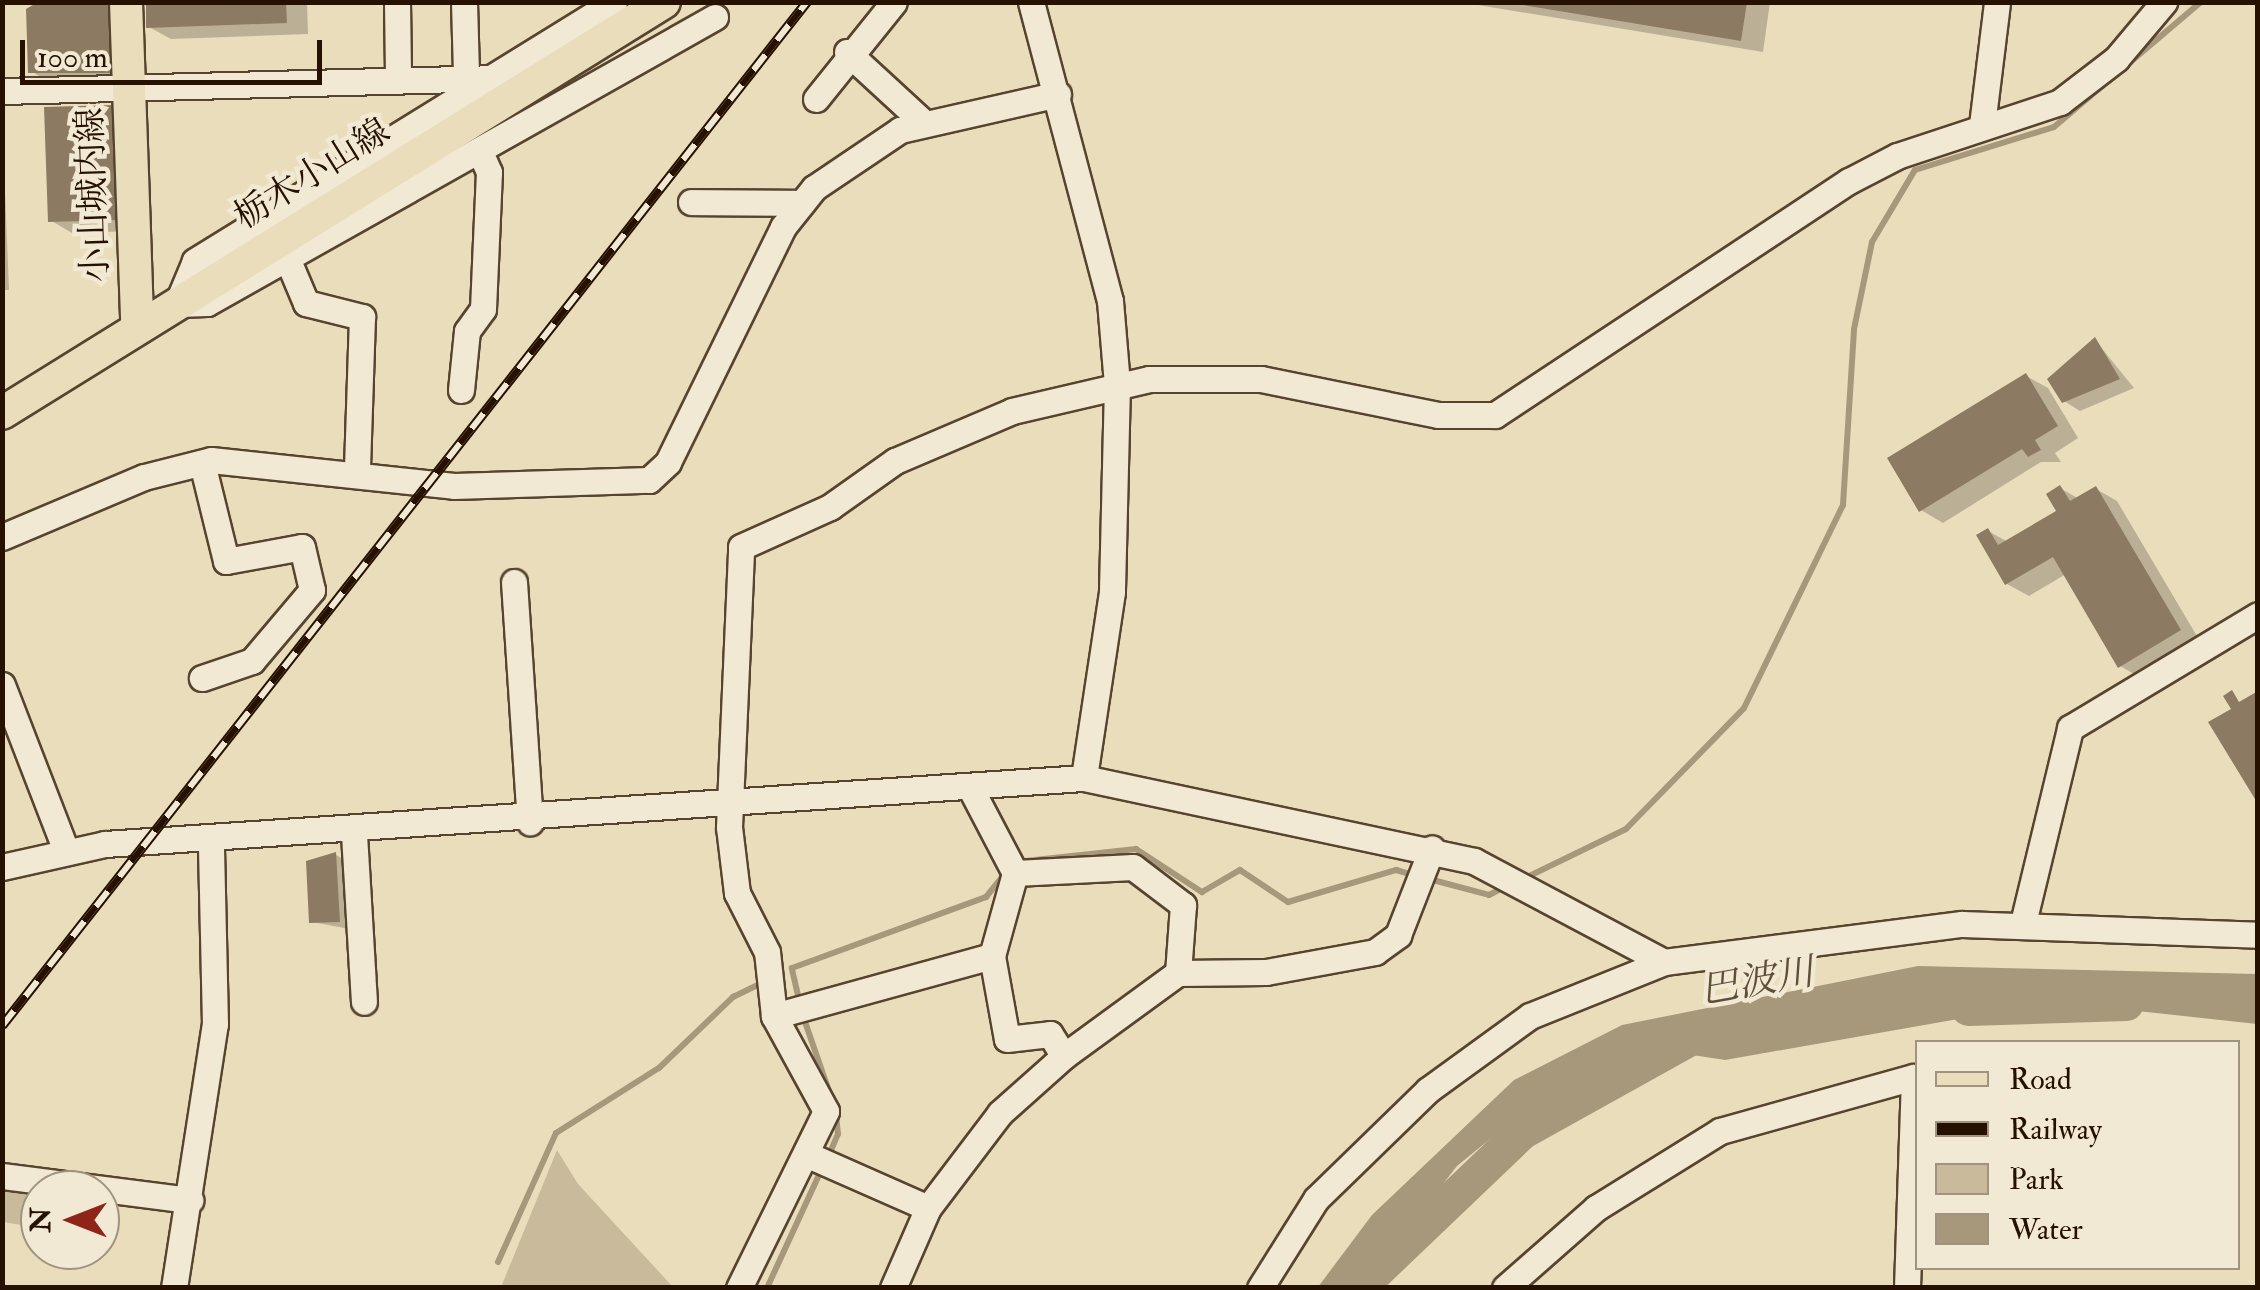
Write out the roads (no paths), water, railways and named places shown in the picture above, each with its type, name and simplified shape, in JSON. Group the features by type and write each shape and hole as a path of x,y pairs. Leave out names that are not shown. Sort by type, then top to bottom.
{"main road":[{"name":"小山城内線","path":"126,2 137,324"},
{"name":"栃木小山線","path":"2,413 137,324 177,304 664,2"}],"street":[{"path":"397,2 398,78"},
{"path":"464,2 478,77"},
{"path":"614,2 478,77 195,261 177,304 207,303 714,17"},
{"path":"816,99 847,52 894,2"},
{"path":"1031,2 1110,301 1117,385 1112,592 1084,778"},
{"path":"1982,125 1996,2"},
{"path":"739,1288 762,1227 808,1154 826,1111 774,1016 767,952 737,893 733,807 741,547 928,447 1012,411 1117,385 1260,380 1438,415 1494,415 1849,182 1982,125 2060,102 2116,59 2164,2"},
{"path":"847,52 923,122"},
{"path":"2,91 478,77"},
{"path":"2,536 202,462 357,469 454,486 649,480 668,462 734,318 802,204 862,149 923,122 1058,94"},
{"path":"461,390 468,331 483,309 488,172 479,150"},
{"path":"691,202 802,204"},
{"path":"287,258 306,302 362,317 357,469"},
{"path":"202,462 226,561 302,547 312,590 252,661 202,678"},
{"path":"514,582 530,822"},
{"path":"2023,923 2070,728 2258,615"},
{"path":"5,699 66,848"},
{"path":"2,867 66,848 530,822 972,791 1084,778 1432,848 1664,962"},
{"path":"972,791 1014,873 992,956 1007,1039 1050,1034 1064,1056"},
{"path":"354,834 364,1002"},
{"path":"174,1288 215,1024 211,841"},
{"path":"892,1288 928,1208 1000,1113 1064,1056 1178,973 1266,972 1375,952 1398,935 1432,848"},
{"path":"1014,873 1133,867 1183,905 1178,973"},
{"path":"1260,1288 1316,1199 1428,1090 1530,1016 1664,962 1875,931 2023,923 2258,935"},
{"path":"774,1016 992,956"},
{"path":"1505,1288 1596,1208 1720,1131 1914,1076 1908,1288"},
{"path":"808,1154 928,1208"},
{"path":"2,1176 190,1200"}],"water":[{"path":"1918,966 2257,974 2257,1024 2055,1002 1725,1060 1647,1048 1512,1121 1457,1166 1362,1287 1318,1287 1372,1215 1514,1080 1622,1025"}],"waterway":[{"path":"1523,879 1626,829 1744,708 1843,505 1854,329 1872,242 1915,170 2054,127 2201,2"},
{"path":"1016,862 1136,849 1202,892 1240,870 1288,902 1396,870 1417,876"},
{"path":"800,1004 792,968 986,897 1004,875"},
{"path":"1429,879 1489,895 1507,886"},
{"path":"498,1262 556,1133 659,1068 733,997 766,981"},
{"name":"巴波川","path":"1968,1008 2126,1003"},
{"path":"803,1016 830,1094"},
{"name":"巴波川","path":"1358,1288 1521,1132 1708,1028"},
{"path":"829,1155 838,1134 835,1105"},
{"path":"767,1288 823,1166"}],"railway":[{"path":"2,1026 807,2"}]}
